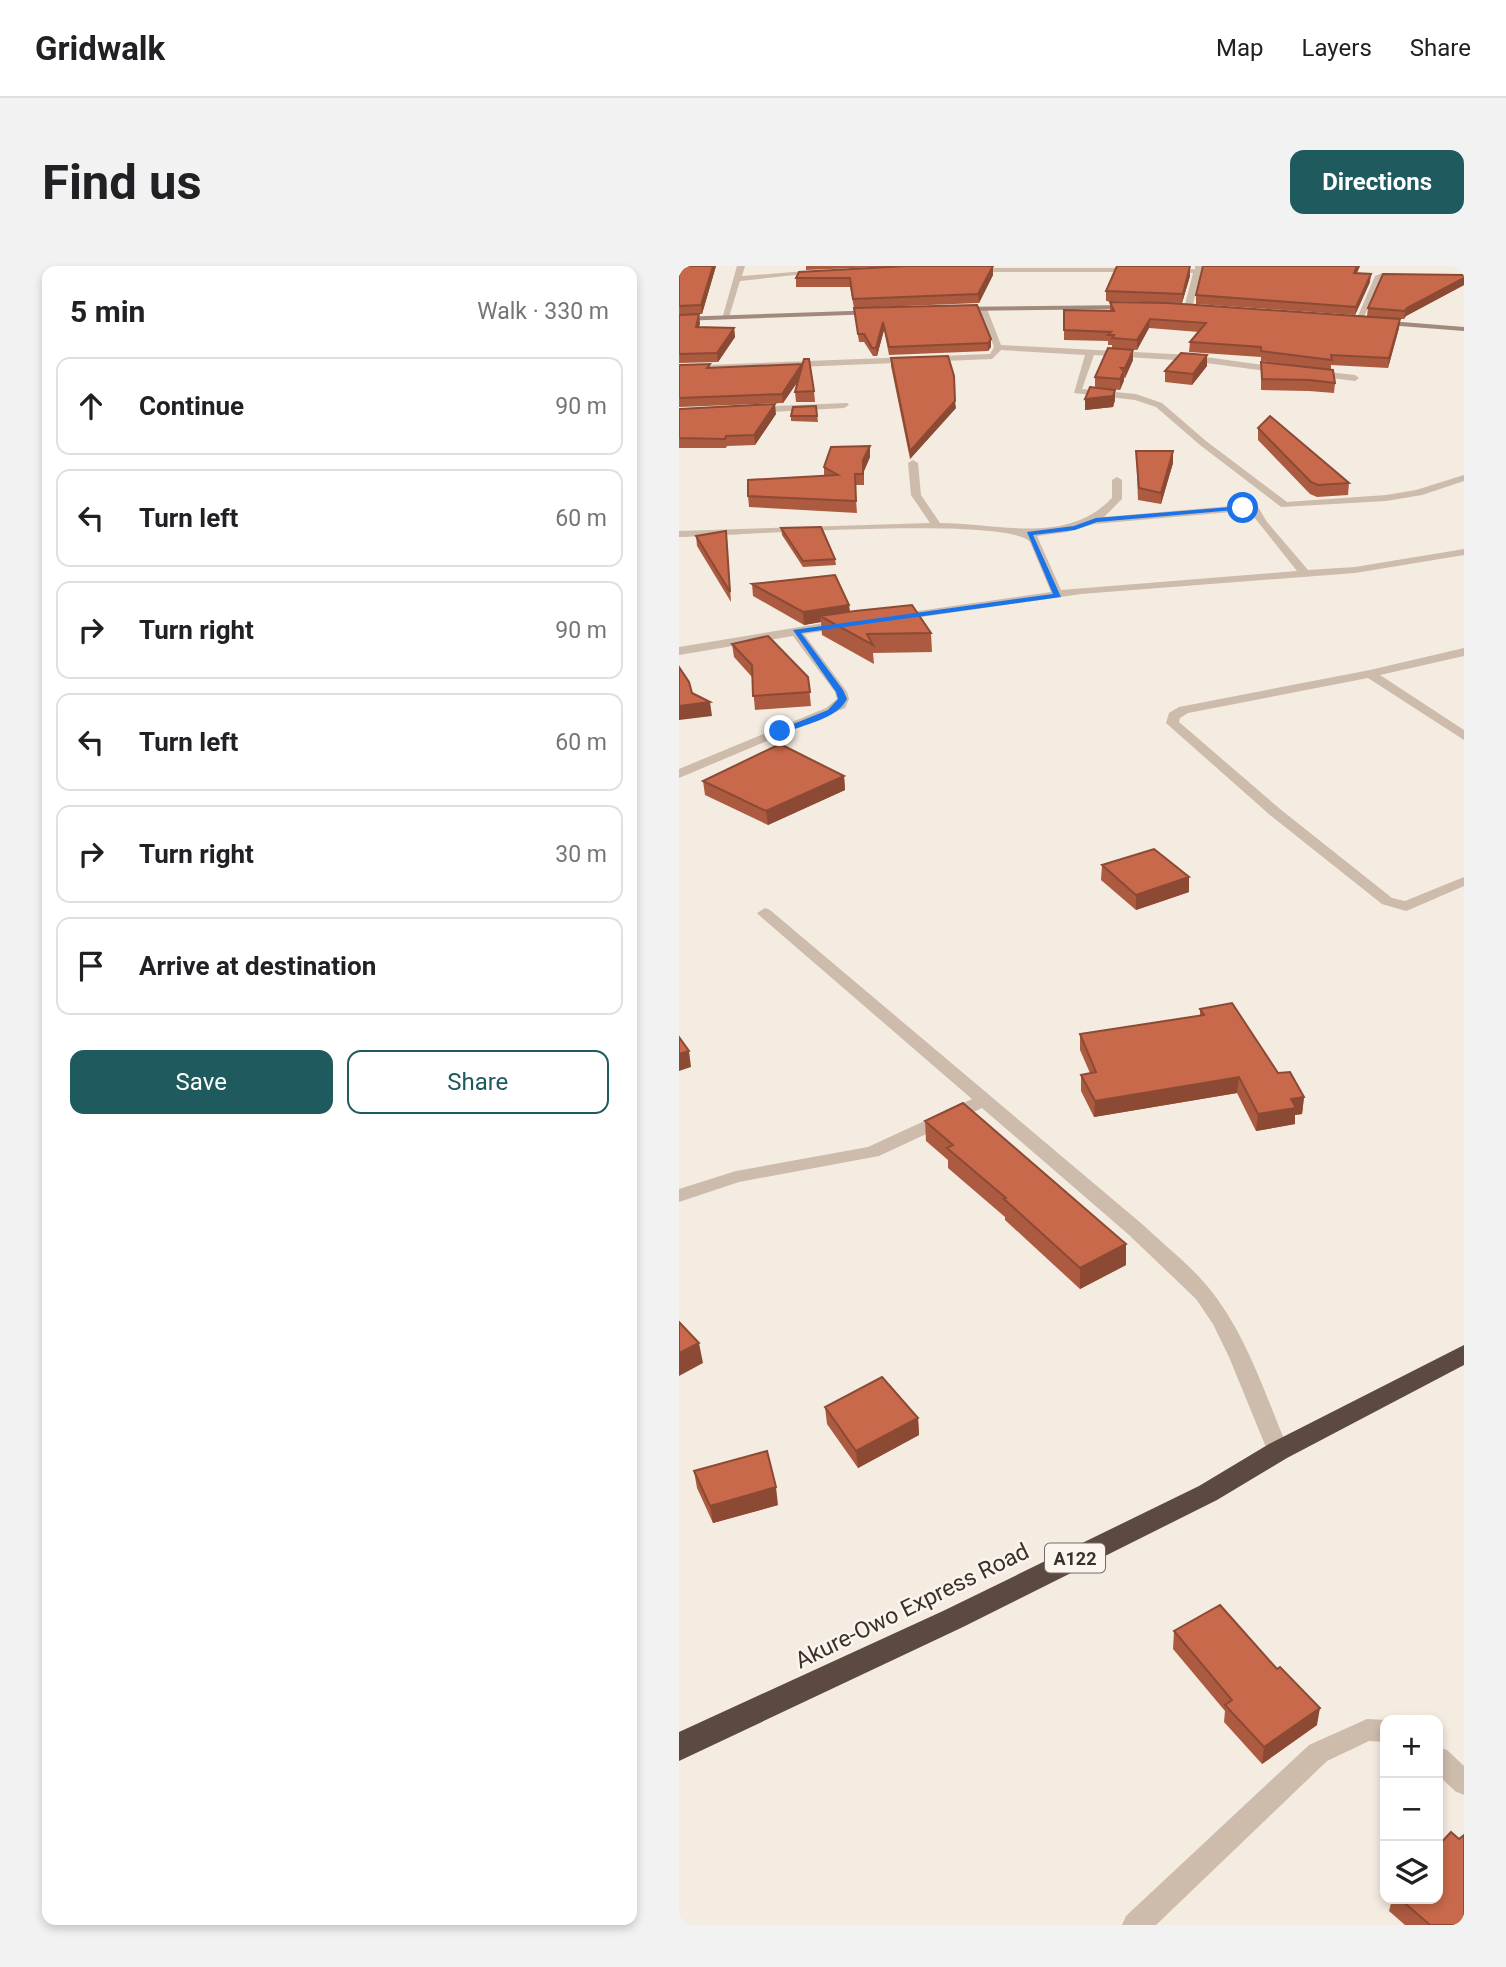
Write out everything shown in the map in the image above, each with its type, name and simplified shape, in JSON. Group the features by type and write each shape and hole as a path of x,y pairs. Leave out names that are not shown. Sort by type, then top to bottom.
{"highway":[{"name":"Akure-Owo Express Road","path":"679,1747 953,1619 1195,1499 1278,1451 1464,1354"}],"street":[{"path":"725,317 741,266"},
{"path":"1157,270 1198,269 1188,308"},
{"path":"959,270 1143,270"},
{"path":"738,279 828,272"},
{"path":"1358,321 1373,294 1379,276 1464,278"},
{"path":"947,310 1137,307"},
{"path":"1175,308 1200,309"},
{"path":"679,369 982,358 996,353 998,347 983,309"},
{"path":"679,319 885,311"},
{"path":"1344,320 1464,329"},
{"path":"998,347 1205,359 1292,371"},
{"path":"1091,351 1077,391 1136,397 1159,405 1285,505 1386,498 1418,493 1464,478"},
{"path":"1304,372 1355,378"},
{"path":"748,410 844,405"},
{"path":"913,463 916,495 937,526"},
{"path":"1096,520 1117,499 1117,480"},
{"path":"679,534 937,526 995,528 1029,534 1075,528 1096,520 1243,508 1254,509 1262,523 1305,574"},
{"path":"1029,534 1058,596"},
{"path":"886,618 1081,591 1355,570 1464,552"},
{"path":"679,651 861,621"},
{"path":"679,774 840,705 843,699 841,692 796,632"},
{"path":"1464,652 1370,674 1184,710 1174,716 1172,723 1387,901 1406,905 1464,881"},
{"path":"1370,674 1464,736"},
{"path":"679,764 714,760"},
{"path":"765,913 1135,1229 1211,1304 1230,1338 1278,1451"},
{"path":"679,1196 736,1177 873,1152 984,1100"},
{"path":"1136,1925 1318,1753 1367,1730 1380,1731"},
{"path":"1443,1763 1464,1783"}],"building":[{"path":"679,266 713,266 701,305 679,306"},
{"path":"906,266 993,266 978,294 853,299 850,278 796,278 799,272"},
{"path":"1117,266 1190,266 1183,294 1106,291"},
{"path":"1203,266 1357,266 1354,273 1371,274 1356,307 1196,295"},
{"path":"1383,274 1464,275 1464,278 1405,311 1368,308"},
{"path":"1110,302 1168,303 1400,319 1389,358 1331,355 1332,360 1261,351 1261,347 1190,342 1206,323 1150,319 1137,340 1112,338 1114,335 1108,335 1111,332 1064,330 1064,310 1114,311"},
{"path":"977,305 991,339 988,343 889,347 883,322 876,348 872,348 864,334 858,334 854,308"},
{"path":"699,314 696,327 734,328 717,353 679,354 679,315"},
{"path":"1108,348 1133,350 1125,368 1121,368 1124,371 1120,379 1095,377"},
{"path":"1181,353 1207,355 1193,374 1165,371"},
{"path":"948,356 954,376 955,401 910,451 891,358"},
{"path":"804,359 809,359 814,391 795,392"},
{"path":"1261,362 1333,370 1335,383 1262,379"},
{"path":"710,364 707,368 802,364 782,394 679,398 679,365"},
{"path":"1090,387 1115,390 1113,396 1085,399"},
{"path":"775,404 754,435 726,436 725,439 679,438 679,409"},
{"path":"816,406 817,416 791,416 793,407"},
{"path":"1270,416 1349,483 1318,485 1311,482 1258,428"},
{"path":"870,446 863,460 863,474 855,474 856,501 748,496 748,480 838,475 824,467 831,447"},
{"path":"1136,451 1173,451 1161,493 1139,488"},
{"path":"821,527 835,559 803,561 781,528"},
{"path":"726,531 730,592 696,536"},
{"path":"835,575 849,605 803,612 752,584"},
{"path":"912,605 931,633 867,634 873,645 820,616 855,611"},
{"path":"768,636 808,677 810,692 753,696 752,665 732,644"},
{"path":"679,667 689,682 692,693 710,702 679,706"},
{"path":"780,744 844,776 766,811 703,781"},
{"path":"1154,849 1189,877 1136,895 1102,865"},
{"path":"1232,1003 1278,1073 1290,1072 1304,1097 1291,1099 1296,1108 1258,1114 1239,1077 1095,1101 1081,1075 1096,1072 1080,1034 1204,1015 1200,1009"},
{"path":"679,1037 689,1051 679,1054"},
{"path":"963,1103 1126,1244 1080,1268 1004,1199 1006,1198 947,1148 953,1145 925,1121"},
{"path":"679,1322 699,1343 679,1353"},
{"path":"882,1377 918,1418 856,1451 825,1407"},
{"path":"767,1451 776,1487 710,1506 694,1471"},
{"path":"1220,1605 1277,1669 1280,1667 1320,1708 1264,1747 1225,1705 1232,1700 1174,1631"},
{"path":"1451,1832 1459,1839 1464,1835 1464,1925 1430,1925 1406,1904 1443,1904 1443,1841"}],"route":[{"path":"780,731 831,711 840,705 843,699 841,692 796,632 923,612 1058,596 1035,541 1029,534 1075,528 1096,520 1243,508"}]}
